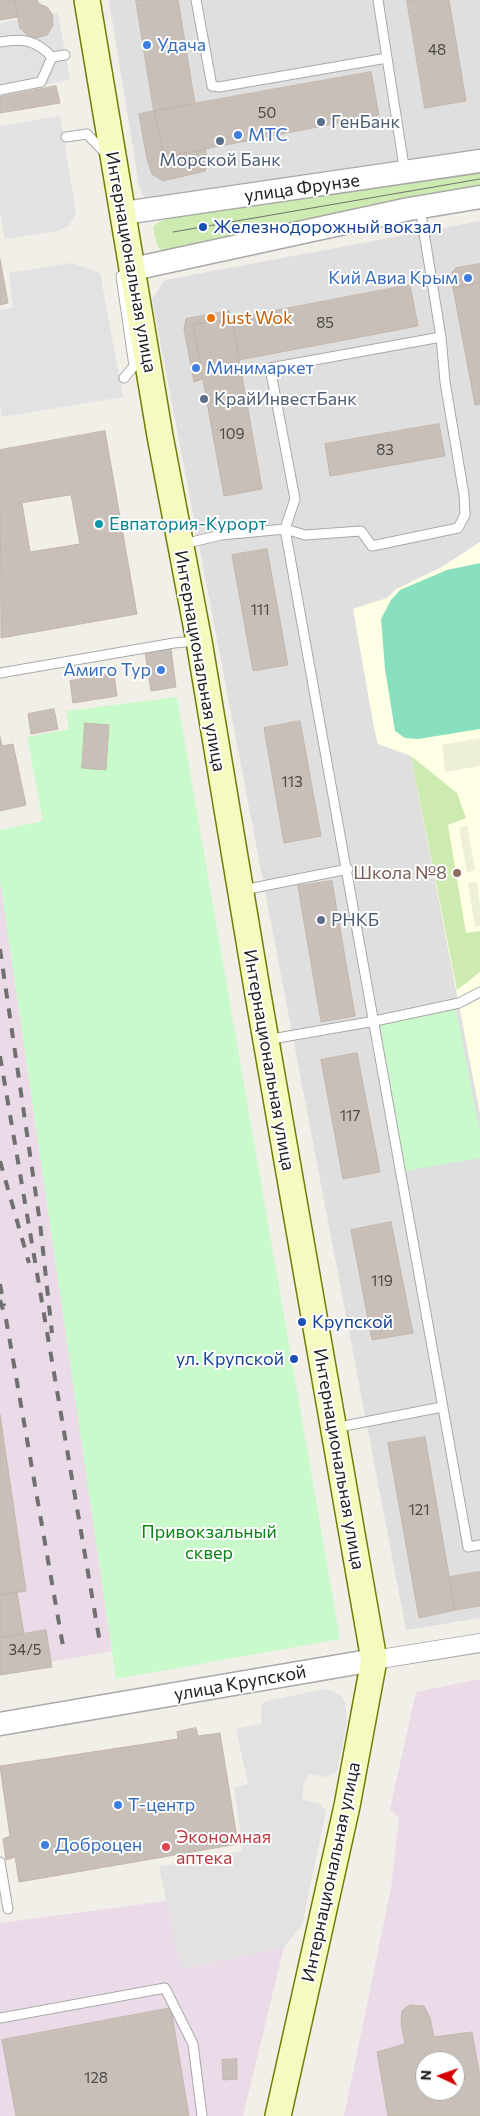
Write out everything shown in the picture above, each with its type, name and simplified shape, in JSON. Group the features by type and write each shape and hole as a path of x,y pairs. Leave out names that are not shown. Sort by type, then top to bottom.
{"main road":[{"name":"Интернациональная улица","path":"87,0 374,1660 347,1806 278,2116"}],"street":[{"name":"улица Фрунзе","path":"124,213 480,161"},
{"path":"133,269 420,207 480,196"},
{"name":"улица Крупской","path":"0,1724 480,1643"}],"lane":[{"path":"196,0 212,86 219,87 387,58"},
{"path":"378,0 406,173"},
{"path":"0,42 16,40 41,46 52,57"},
{"path":"52,57 66,55"},
{"path":"0,90 40,82 52,57"},
{"path":"69,137 87,134 114,164"},
{"path":"180,544 221,535 285,529 305,535 361,530 372,546 458,528 465,515 464,494 445,382 441,337 420,207"},
{"path":"124,378 134,366 120,270 128,239"},
{"path":"441,337 270,368 295,499 285,529 348,869 468,1547 480,1545"},
{"path":"0,673 199,641"},
{"path":"240,890 348,869"},
{"path":"266,1040 375,1021 459,1003 480,992"},
{"path":"333,1428 442,1407"},
{"path":"0,1862 8,1909"},
{"path":"0,2018 165,1988 193,2044 202,2116"}],"shaded area":[{"path":"109,0 480,0 480,150 154,203 144,197 139,186"},
{"path":"58,13 70,80 0,92 0,23"},
{"path":"60,116 76,212 73,220 67,227 57,231 5,239 0,213 0,126"},
{"path":"480,221 480,1618 406,1630 152,299 165,280"},
{"path":"72,263 100,273 123,397 2,417 0,406 0,310 13,307 9,273"},
{"name":"Школа №8","path":"480,542 480,1114 411,756 378,744 353,609 387,598 396,589 442,567"},
{"path":"480,738 480,766 445,772 442,745"},
{"path":"467,825 475,870 467,873 459,828"},
{"path":"0,879 112,1651 51,1662 46,1630 24,1634 17,1592 26,1590 0,1415"},
{"path":"477,882 480,926 475,927 468,883"},
{"path":"480,1679 480,2116 344,2116 391,1888 399,1818 390,1809 416,1692"},
{"path":"325,1689 341,1696 345,1703 347,1720 338,1768 335,1773 327,1777 308,1774 303,1786 303,1800 320,1804 326,1811 302,1925 284,1947 181,1969 159,1867 243,1851 234,1787 248,1784 236,1729 261,1724 261,1706 266,1701"},
{"path":"166,1901 182,1969 284,1947 243,2116 0,2116 0,1923"}],"green space":[{"path":"480,171 480,188 271,233 162,251 157,245 153,227 170,217"},
{"path":"480,563 480,729 418,739 405,738 395,731 385,669 381,619 391,600 400,590 447,570"},
{"name":"Привокзальный сквер","path":"177,697 340,1639 116,1679 0,879 0,830 43,821 27,737 69,729 66,711"},
{"path":"411,756 457,793 466,818 448,825 466,933 480,931 480,972 457,990"},
{"path":"456,1010 480,1133 480,1158 405,1171 380,1025"}],"building":[{"path":"0,0 15,0 18,17 0,20"},
{"path":"15,0 37,0 39,4 47,7 52,14 53,25 47,35 36,38 26,34 20,28"},
{"path":"136,0 178,0 195,104 154,111"},
{"path":"407,0 449,0 466,101 425,108"},
{"path":"371,72 379,115 164,157 154,111"},
{"path":"56,86 60,103 0,113 0,97"},
{"path":"154,111 164,157 205,149 208,162 205,171 163,181 152,174 147,159 139,114"},
{"path":"0,259 8,303 0,305"},
{"path":"480,264 480,283 453,288 452,272 456,268"},
{"path":"480,283 480,404 475,405 453,288"},
{"path":"410,285 418,326 239,360 232,319"},
{"path":"229,311 232,319 193,325 203,379 194,382 184,329 186,319"},
{"path":"232,319 262,489 224,496 193,325"},
{"path":"439,424 445,456 330,476 325,444"},
{"name":"Евпатория-Курорт","path":"105,431 137,614 1,638 0,450","holes":["71,495 80,544 30,552 22,503"]},
{"path":"267,549 288,665 253,671 232,555"},
{"name":"Амиго Тур","path":"171,649 176,687 151,691 145,652"},
{"path":"114,673 117,696 73,703 70,681"},
{"path":"54,709 58,729 31,734 28,714"},
{"path":"300,721 321,836 284,843 264,728"},
{"path":"85,723 109,725 106,770 82,768"},
{"path":"0,737 2,746 13,744 26,805 0,811"},
{"name":"РНКБ","path":"332,881 355,1016 321,1022 298,886"},
{"path":"357,1053 380,1172 343,1179 321,1060"},
{"path":"391,1222 413,1333 372,1340 351,1230"},
{"path":"0,1415 26,1591 0,1595"},
{"path":"425,1437 455,1610 419,1618 388,1443"},
{"path":"480,1572 480,1606 455,1610 449,1577"},
{"path":"17,1592 24,1634 0,1638 0,1595"},
{"path":"46,1630 52,1667 0,1675 0,1638"},
{"name":"Т-центр","path":"196,1728 198,1736 220,1733 238,1844 19,1882 15,1857 6,1860 3,1839 10,1836 0,1766 178,1739 177,1732"},
{"path":"410,2005 424,2006 430,2018 434,2037 472,2032 480,2077 480,2116 388,2116 377,2052 405,2044 401,2023 402,2011"},
{"path":"171,2008 189,2116 16,2116 2,2040"},
{"path":"237,2059 237,2079 223,2080 222,2060"}],"tram line":[{"path":"173,232 480,179"}],"railway":[{"path":"0,949 40,1223 52,1333"},
{"path":"0,1056 100,1643"},
{"path":"0,1161 29,1263"},
{"path":"0,1284 4,1306"},
{"path":"0,1300 6,1319 64,1652"}],"place":[{"name":"Удача","path":"147,45"},
{"name":"ГенБанк","path":"321,122"},
{"name":"МТС","path":"238,135"},
{"name":"Морской Банк","path":"220,141"},
{"name":"Железнодорожный вокзал","path":"203,227"},
{"name":"Кий Авиа Крым","path":"468,278"},
{"name":"Just Wok","path":"211,318"},
{"name":"Минимаркет","path":"196,368"},
{"name":"КрайИнвестБанк","path":"204,399"},
{"name":"Евпатория-Курорт","path":"99,524"},
{"name":"Амиго Тур","path":"161,670"},
{"name":"Школа №8","path":"457,873"},
{"name":"РНКБ","path":"321,920"},
{"name":"Крупской","path":"302,1322"},
{"name":"ул. Крупской","path":"294,1359"},
{"name":"Т-центр","path":"118,1805"},
{"name":"Доброцен","path":"45,1845"},
{"name":"Экономная аптека","path":"166,1847"}]}
